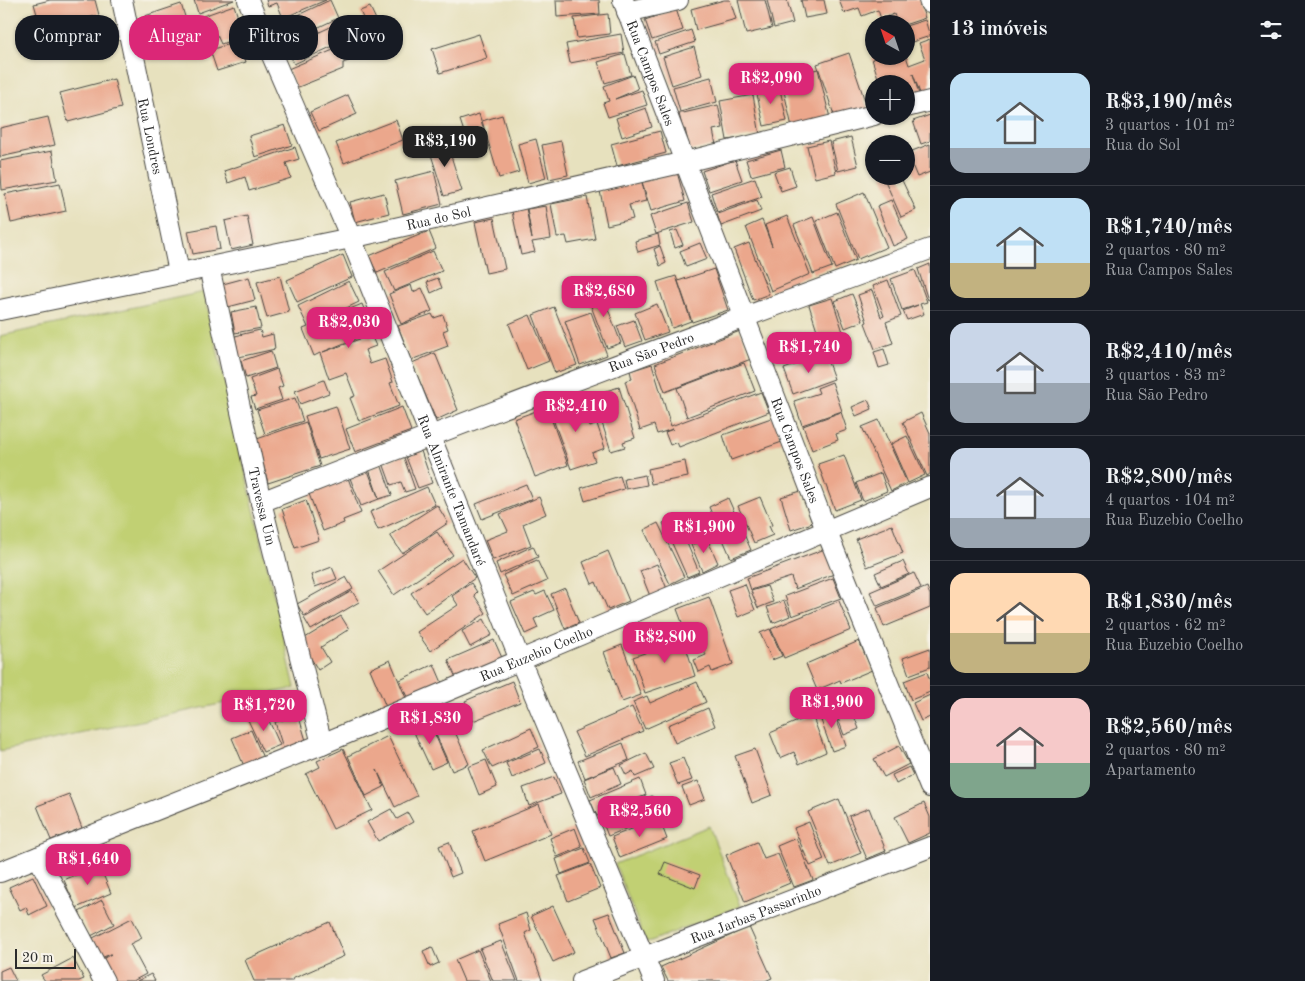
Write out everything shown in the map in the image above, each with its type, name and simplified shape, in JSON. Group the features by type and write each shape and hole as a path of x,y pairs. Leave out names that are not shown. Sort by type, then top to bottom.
{"street":[{"name":"Rua Londres","path":"122,0 179,272"},
{"name":"Rua Almirante Tamandaré","path":"248,0 351,238 520,660 654,981"},
{"path":"625,6 678,0"},
{"name":"Rua Campos Sales","path":"625,6 826,530 930,787"},
{"path":"915,105 930,101"},
{"name":"Rua do Sol","path":"0,308 351,238 685,162 865,117"},
{"name":"Rua São Pedro","path":"262,502 745,316 930,248"},
{"name":"Travessa Um","path":"209,267 262,502 322,744"},
{"name":"Rua Euzebio Coelho","path":"0,872 322,744 930,487"},
{"name":"Rua Jarbas Passarinho","path":"582,981 930,847"},
{"path":"38,857 104,981"}],"green space":[{"path":"204,292 295,688 0,751 0,336"},
{"path":"709,826 740,906 646,943 615,864"}],"building":[{"path":"50,0 95,0 99,15 37,15 34,4"},
{"path":"194,0 234,0 198,13"},
{"path":"266,0 326,0 290,15 282,15 277,3 268,6"},
{"path":"330,0 337,15 328,15 328,23 318,27 318,15 298,15"},
{"path":"556,0 599,0 600,14 557,17"},
{"path":"730,0 736,19 696,30 691,9"},
{"path":"738,0 765,0 772,28 746,34"},
{"path":"767,0 787,0 793,23 774,28"},
{"path":"801,0 824,0 827,14 805,18"},
{"path":"839,0 919,0 925,18 915,21 915,15 880,15 878,10 862,16 859,8 844,13"},
{"path":"181,4 184,15 148,15"},
{"path":"234,5 237,15 229,15 229,41 221,44 219,40 219,15 206,15"},
{"path":"370,7 374,15 362,15 360,11"},
{"path":"676,9 683,30 652,40 645,20"},
{"path":"608,14 610,34 577,38 574,18"},
{"path":"925,20 930,36 915,41 915,23"},
{"path":"328,28 328,48 318,53 318,33"},
{"path":"691,30 695,42 659,54 655,42"},
{"path":"479,34 487,58 440,73 432,49"},
{"path":"621,34 624,53 570,63 566,44"},
{"path":"930,39 930,92 921,96 915,75 877,75 874,65 915,65 915,63 925,59 919,43"},
{"path":"229,44 229,60 245,60 246,62 217,71 213,60 219,60 219,47"},
{"path":"694,47 702,75 672,85 663,57"},
{"path":"328,52 328,60 351,60 343,63 343,69 296,88 288,69 309,60 318,60 318,56"},
{"path":"849,53 865,101 865,111 836,121 817,64"},
{"path":"625,54 631,75 605,83 598,62"},
{"path":"292,60 303,60 294,64"},
{"path":"818,69 830,118 792,127 781,78"},
{"path":"633,75 638,89 615,99 642,90 647,105 608,117 603,103 609,101 604,86"},
{"path":"711,77 717,102 680,112 673,87"},
{"path":"114,79 121,108 68,122 60,93"},
{"path":"915,81 919,94 915,96"},
{"path":"779,85 787,121 764,126 756,90"},
{"path":"348,95 357,114 319,131 310,112"},
{"path":"753,95 760,135 727,140 720,101"},
{"path":"718,105 723,128 713,130 716,145 690,151 679,114"},
{"path":"646,108 652,127 622,137 616,118"},
{"path":"479,114 484,130 465,135 460,120"},
{"path":"502,115 519,172 499,178 482,121"},
{"path":"930,115 930,141 921,144 914,125 915,120"},
{"path":"48,117 55,145 0,157 0,128"},
{"path":"396,120 403,140 344,163 336,143"},
{"path":"285,125 292,145 255,157 249,136"},
{"path":"660,131 666,153 617,166 611,144"},
{"path":"851,137 858,166 838,171 831,142"},
{"path":"536,139 546,178 528,183 518,144"},
{"path":"446,140 462,191 444,196 428,145"},
{"path":"561,141 568,175 549,179 542,145"},
{"path":"829,141 836,173 815,178 807,146"},
{"path":"930,144 930,172 917,177 915,172 915,150"},
{"path":"295,147 299,159 286,163 291,178 249,191 245,177 228,183 224,171"},
{"path":"781,150 785,167 751,176 746,160"},
{"path":"52,151 57,180 2,190 0,161"},
{"path":"735,160 742,180 709,191 702,171"},
{"path":"790,167 796,186 781,191 774,172"},
{"path":"434,171 442,204 403,214 395,181"},
{"path":"677,172 685,201 651,211 642,182"},
{"path":"755,178 762,197 717,212 711,193"},
{"path":"642,182 646,201 629,205 633,219 607,225 600,191"},
{"path":"60,183 66,211 11,223 5,194"},
{"path":"887,185 904,185 916,210 901,217"},
{"path":"864,192 887,247 858,259 836,204"},
{"path":"384,193 389,213 355,222 350,202"},
{"path":"587,197 595,239 568,244 566,236 557,237 551,204"},
{"path":"757,200 761,211 721,226 717,214"},
{"path":"891,200 908,239 893,246 877,206"},
{"path":"688,203 694,222 656,234 650,216"},
{"path":"546,206 551,239 532,242 535,252 521,255 512,211 526,208 532,239 527,209"},
{"path":"837,212 856,260 835,269 816,221"},
{"path":"247,216 253,245 231,250 225,221"},
{"path":"787,216 810,274 771,291 746,227 762,220 772,246 765,225"},
{"path":"813,217 832,267 813,274 794,225"},
{"path":"494,218 505,269 486,273 475,222"},
{"path":"216,226 220,249 193,254 188,231"},
{"path":"677,230 683,245 675,248 670,232"},
{"path":"429,231 436,248 377,273 369,256"},
{"path":"658,234 660,245 638,252 635,241"},
{"path":"700,243 707,259 686,267 680,251"},
{"path":"749,243 769,294 753,300 734,249"},
{"path":"660,246 666,263 660,266 654,249"},
{"path":"433,251 442,271 394,291 385,272"},
{"path":"343,255 352,277 297,302 287,280"},
{"path":"930,264 930,299 928,300 918,269"},
{"path":"714,269 728,310 692,322 678,281"},
{"path":"915,270 927,302 920,304 924,314 907,320 903,311 918,305 902,310 891,279"},
{"path":"280,276 289,312 267,318 257,282"},
{"path":"676,276 691,321 672,328 657,282"},
{"path":"249,277 255,300 228,307 223,284"},
{"path":"438,278 442,288 431,293 427,282"},
{"path":"888,280 901,316 886,322 893,343 875,349 865,323 867,322 858,295 872,290 881,317 884,316 873,286"},
{"path":"349,281 359,302 311,325 362,304 373,331 323,352 371,335 376,346 365,350 370,364 385,359 393,382 390,383 399,406 359,421 350,398 355,396 346,373 329,379 320,353 314,356 303,329 308,327 298,306"},
{"path":"411,285 413,292 422,288 432,311 401,324 389,294"},
{"path":"600,288 621,343 607,348 586,293"},
{"path":"852,294 863,321 845,328 835,301"},
{"path":"832,298 846,341 823,349 809,305"},
{"path":"657,304 668,332 645,340 635,313"},
{"path":"256,307 261,328 235,333 231,312"},
{"path":"554,307 577,365 555,373 533,315"},
{"path":"591,312 607,355 580,365 565,321"},
{"path":"432,314 434,318 443,315 448,329 443,331 448,346 411,360 398,326"},
{"path":"530,315 549,361 527,370 509,324"},
{"path":"634,320 642,341 625,347 617,326"},
{"path":"260,330 262,337 273,334 275,349 239,357 235,336"},
{"path":"740,331 751,359 665,392 655,364"},
{"path":"884,349 889,365 879,368 874,352"},
{"path":"271,351 276,368 246,378 241,361"},
{"path":"435,353 458,410 436,420 412,363"},
{"path":"825,354 834,379 793,394 784,369"},
{"path":"744,363 755,391 687,417 677,388"},
{"path":"652,364 671,426 761,392 769,412 679,447 677,442 670,445 665,432 673,429 657,434 654,425 640,430 625,381 632,379 630,371"},
{"path":"277,369 283,386 278,388 282,400 255,409 251,397 256,396 250,379"},
{"path":"324,380 329,393 300,404 295,391"},
{"path":"832,382 842,411 802,425 794,401 819,393 817,388"},
{"path":"619,387 635,438 623,442 625,447 611,451 593,395"},
{"path":"579,397 590,427 597,424 605,448 592,453 595,461 571,469 549,408"},
{"path":"295,398 303,421 265,434 257,410"},
{"path":"868,400 872,409 856,416 852,407"},
{"path":"336,406 350,449 319,459 305,416"},
{"path":"402,407 411,431 355,452 346,429"},
{"path":"547,407 568,465 535,477 514,419"},
{"path":"841,412 847,430 836,434 838,440 812,450 803,426"},
{"path":"921,413 930,433 930,474 927,476 903,422"},
{"path":"774,417 782,442 731,460 723,435"},
{"path":"879,420 907,483 891,491 862,427"},
{"path":"306,422 320,466 268,483 257,439"},
{"path":"907,436 925,475 908,483 891,444"},
{"path":"421,451 432,483 418,488 406,457"},
{"path":"403,455 415,489 405,492 401,482 391,485 383,463"},
{"path":"844,455 861,500 835,510 818,464"},
{"path":"685,461 688,477 651,484 648,469"},
{"path":"381,464 392,495 379,499 369,469"},
{"path":"368,471 379,499 361,506 350,478"},
{"path":"881,473 887,491 863,501 856,483"},
{"path":"645,475 647,485 626,489 624,479"},
{"path":"620,476 624,489 585,501 581,488"},
{"path":"348,478 361,513 343,520 344,523 323,531 309,494"},
{"path":"526,484 532,499 482,519 476,504"},
{"path":"427,487 435,505 378,530 370,512"},
{"path":"801,491 812,523 791,530 781,497"},
{"path":"539,497 546,514 523,524 531,545 493,560 485,540 508,531 500,514"},
{"path":"760,497 772,525 769,526 773,535 754,543 738,506"},
{"path":"728,498 751,550 731,558 709,507"},
{"path":"306,500 319,540 295,548 282,509"},
{"path":"437,505 448,523 402,553 390,535"},
{"path":"676,517 699,572 687,577 663,523"},
{"path":"658,523 684,577 670,584 644,530"},
{"path":"892,525 903,553 867,567 856,539"},
{"path":"437,532 453,555 394,595 378,571"},
{"path":"707,538 718,563 702,571 691,545"},
{"path":"533,546 538,557 500,574 496,563"},
{"path":"825,549 834,574 795,589 791,577 751,590 747,578"},
{"path":"608,551 629,601 608,610 596,582 592,584 583,562"},
{"path":"462,558 475,578 425,613 411,593"},
{"path":"537,560 547,581 513,596 503,575"},
{"path":"903,561 909,574 881,586 875,573"},
{"path":"657,564 667,589 650,596 640,571"},
{"path":"332,567 337,579 315,587 311,575"},
{"path":"914,573 921,588 877,606 870,592"},
{"path":"346,577 353,589 304,616 297,604"},
{"path":"833,578 841,598 792,616 785,596"},
{"path":"471,583 477,592 474,595 486,613 430,651 417,632 458,605 452,596"},
{"path":"745,584 755,610 738,617 728,590"},
{"path":"767,586 773,602 758,608 751,591"},
{"path":"927,587 930,595 930,608 884,627 877,608"},
{"path":"565,588 579,623 565,629 551,594"},
{"path":"352,591 359,602 311,630 304,618"},
{"path":"545,591 554,610 534,619 538,628 525,634 511,602 534,592 536,595"},
{"path":"709,597 733,664 712,672 710,667 699,672 694,660 706,655 696,629 686,633 677,609"},
{"path":"784,601 790,616 773,623 767,607"},
{"path":"839,601 851,630 784,658 771,629"},
{"path":"341,616 349,629 321,647 330,662 318,670 309,655 305,638"},
{"path":"484,619 492,635 470,647 462,631"},
{"path":"770,629 782,656 772,660 760,633"},
{"path":"682,634 695,676 645,693 633,657 656,649 654,643"},
{"path":"494,640 503,660 457,680 448,660"},
{"path":"859,641 872,670 841,683 840,680 817,690 806,664"},
{"path":"622,645 641,695 622,702 604,652"},
{"path":"930,648 930,667 909,675 903,658"},
{"path":"390,660 406,698 386,707 370,669"},
{"path":"434,664 443,685 409,699 400,680"},
{"path":"927,672 930,681 930,692 911,700 904,681"},
{"path":"512,681 520,702 473,721 465,701"},
{"path":"697,682 706,702 645,729 633,702 647,696 650,703"},
{"path":"930,695 930,717 921,721 913,703"},
{"path":"848,700 859,729 844,735 833,705"},
{"path":"296,707 307,744 284,751 275,722 286,719 283,710"},
{"path":"632,707 643,731 585,756 574,732"},
{"path":"832,707 846,746 832,751 818,712"},
{"path":"708,708 715,726 675,743 668,725"},
{"path":"446,711 469,764 452,771 429,719"},
{"path":"265,712 280,745 263,752 248,720"},
{"path":"812,715 826,752 799,764 794,752 780,758 770,733"},
{"path":"429,721 447,762 431,769 412,728"},
{"path":"531,728 539,747 492,768 483,750"},
{"path":"251,730 263,758 244,766 232,738"},
{"path":"388,736 417,796 395,807 377,770 384,787 366,796 348,756"},
{"path":"623,743 629,760 585,778 578,761"},
{"path":"899,746 909,764 884,777 874,759"},
{"path":"343,749 372,810 333,829 306,774 320,767 317,761"},
{"path":"540,749 546,763 512,778 506,763"},
{"path":"755,749 772,795 752,803 735,756"},
{"path":"646,753 654,769 635,777 633,771 626,775 621,765"},
{"path":"683,758 692,780 678,785 669,763"},
{"path":"486,760 497,787 479,795 468,767"},
{"path":"614,767 621,784 591,797 584,779"},
{"path":"909,767 913,775 896,784 892,775"},
{"path":"554,777 561,794 529,806 523,788"},
{"path":"640,779 646,795 597,816 590,800"},
{"path":"698,781 705,799 689,805 682,787"},
{"path":"69,794 82,828 51,840 37,806"},
{"path":"652,796 660,815 608,836 601,818"},
{"path":"839,799 861,853 830,866 808,812"},
{"path":"924,803 930,817 930,833 908,843 895,817"},
{"path":"539,804 551,834 485,861 473,831"},
{"path":"869,808 886,851 867,859 849,816"},
{"path":"391,809 397,819 408,813 413,822 378,841 367,822"},
{"path":"659,818 667,839 620,858 612,837"},
{"path":"809,822 824,860 810,866 794,828"},
{"path":"575,828 582,847 557,857 550,838"},
{"path":"796,838 813,880 794,887 777,846"},
{"path":"449,842 461,873 451,877 439,846"},
{"path":"757,842 764,859 778,854 790,883 745,902 726,855"},
{"path":"584,848 590,863 561,874 556,859"},
{"path":"665,862 700,875 695,888 660,874"},
{"path":"590,864 600,888 568,901 558,876"},
{"path":"99,865 111,893 76,908 64,880"},
{"path":"33,876 47,906 29,915 26,907 20,910 9,887"},
{"path":"102,900 114,924 91,936 79,912"},
{"path":"553,906 574,952 553,962 531,916"},
{"path":"526,913 531,930 525,933 542,980 539,981 519,981 498,924"},
{"path":"609,913 625,953 611,958 595,918"},
{"path":"132,918 142,938 130,944 146,974 133,981 112,981 101,960 111,954 101,958 91,939"},
{"path":"330,922 344,956 292,979 293,981 254,981 245,960"},
{"path":"749,927 772,978 765,981 668,981 661,967"},
{"path":"501,941 517,981 493,981 480,949"},
{"path":"432,947 439,963 430,967 423,951"},
{"path":"478,950 491,981 464,981 455,960"},
{"path":"73,958 84,979 79,981 45,981 41,975"},
{"path":"9,967 16,981 0,981 0,971"},
{"path":"151,974 155,981 137,981"}]}
